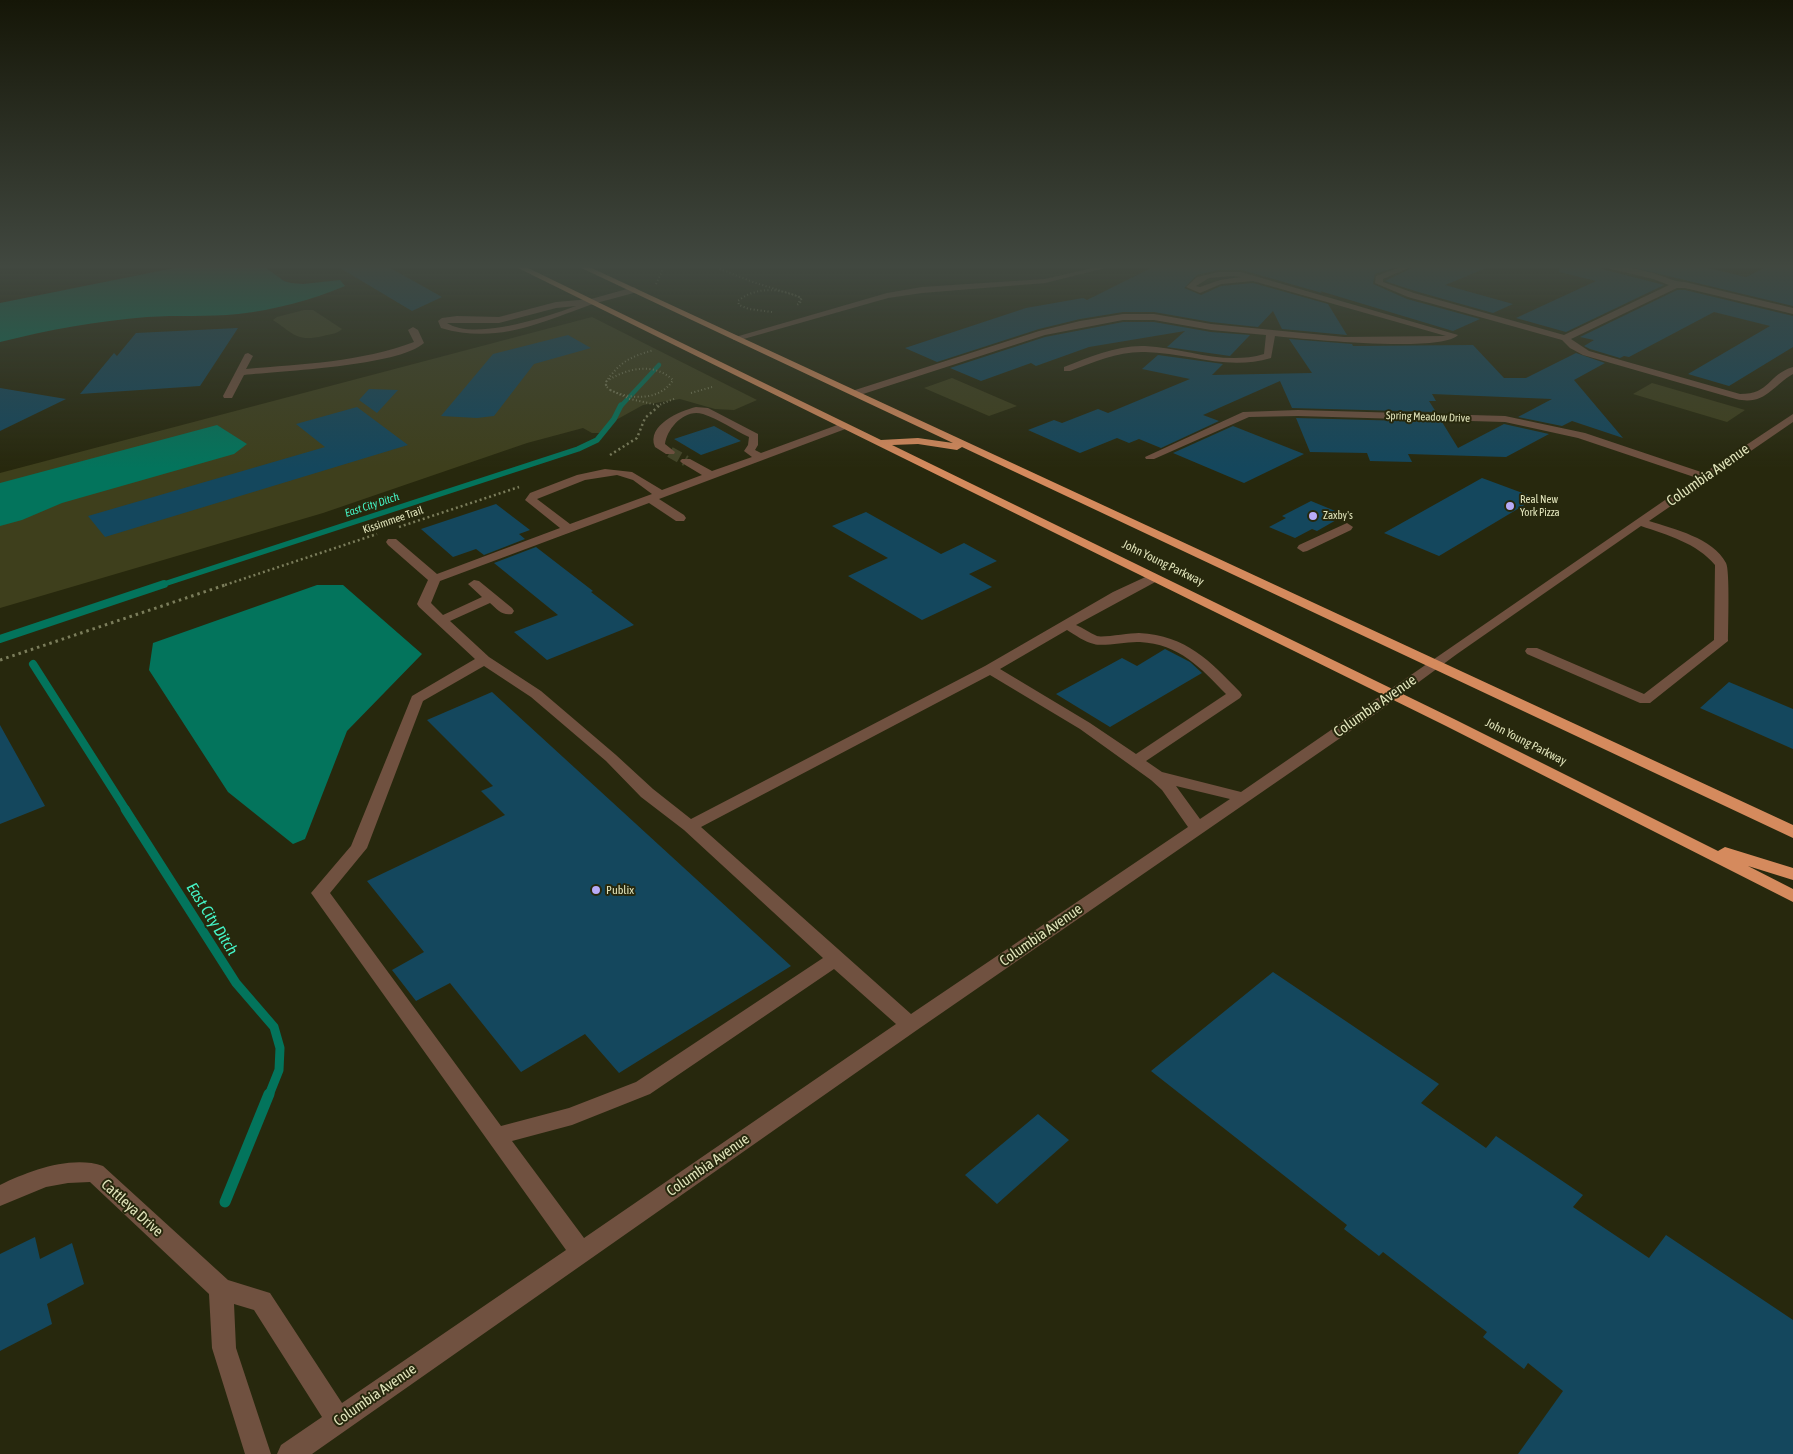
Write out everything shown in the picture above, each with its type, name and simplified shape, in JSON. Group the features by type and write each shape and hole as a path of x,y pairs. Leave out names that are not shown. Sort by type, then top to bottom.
{"highway":[{"name":"John Young Parkway","path":"655,333 1393,694 1793,896"},
{"name":"John Young Parkway","path":"726,333 1793,832"},
{"path":"879,443 903,440 931,441 986,453"},
{"path":"1694,845 1793,874"}],"street":[{"path":"241,372 330,364 401,351 419,343 414,333"},
{"path":"737,338 755,333"},
{"path":"856,393 1047,333"},
{"path":"1261,333 1344,340 1400,342 1436,340 1449,338 1453,335 1445,333"},
{"path":"1547,333 1565,338 1573,346 1586,353 1741,397 1767,392 1776,380 1793,370"},
{"path":"1565,338 1576,333"},
{"path":"1067,368 1107,353 1144,349 1196,355 1232,362 1249,362 1268,356 1271,334"},
{"path":"228,396 248,356"},
{"path":"670,452 659,445 659,435 666,424 675,418 704,410 754,436 753,445 749,451 760,458"},
{"name":"Spring Meadow Drive","path":"1150,457 1247,414 1505,419 1536,423 1706,477"},
{"name":"Columbia Avenue","path":"290,1454 1197,827 1393,694 1435,663 1706,477 1790,422"},
{"path":"844,426 435,579 424,604 484,660 536,694 611,758 647,792 690,826 910,1025"},
{"path":"686,460 712,476"},
{"path":"570,530 531,500 534,496 596,474 613,471 630,474 680,518"},
{"path":"1532,651 1646,700 1721,641 1721,565 1716,556 1697,544 1640,522"},
{"path":"1303,548 1347,527"},
{"path":"392,542 435,579"},
{"path":"690,826 990,668 1118,595 1154,577"},
{"path":"474,584 507,611"},
{"path":"442,620 491,598"},
{"path":"1067,625 1097,641 1139,636 1167,642 1202,661 1235,695 1135,762"},
{"path":"484,660 417,699 359,848 320,893 581,1253"},
{"path":"990,668 1085,726 1157,776 1168,786 1197,827"},
{"path":"1157,776 1241,797"},
{"path":"497,1136 572,1116 643,1088 835,959"},
{"name":"Cattleya Drive","path":"0,1196 28,1182 65,1173 95,1173 221,1289 262,1301 338,1420"},
{"path":"221,1289 224,1348 258,1454"}],"path":[{"path":"603,458 621,450 637,438 645,418 658,406 610,392 606,386 607,381 614,375 635,370 660,371"},
{"name":"Kissimmee Trail","path":"398,527 519,487"},
{"name":"Kissimmee Trail","path":"0,660 379,534"}],"shaded area":[{"path":"291,333 336,333 314,338 296,336"},
{"path":"532,333 624,333 757,400 734,410 715,409 680,399 643,405 614,421 603,433 592,433 583,428 527,443 323,513 0,608 0,473"},
{"path":"952,378 1017,406 989,416 924,388"},
{"path":"1652,383 1745,410 1727,422 1633,394"}],"water":[{"path":"0,333 41,333 0,342"},
{"path":"217,425 247,444 234,454 62,503 22,520 0,526 0,483"},
{"path":"317,585 343,585 422,654 347,731 305,839 293,844 228,792 149,670 153,643"}],"building":[{"path":"136,333 235,333 200,386 80,394 114,353 117,356"},
{"path":"951,333 1027,333 937,362 905,348"},
{"path":"1067,333 1174,333 1089,347 1036,366 1031,363 981,381 950,368 1045,337"},
{"path":"1183,333 1250,335 1230,356 1167,347"},
{"path":"1324,333 1346,333 1347,335"},
{"path":"1589,333 1675,333 1629,357 1624,356 1620,358 1584,346 1594,340 1580,337"},
{"path":"1758,333 1793,333 1793,347 1729,386 1688,374"},
{"path":"568,335 591,348 534,364 494,416 477,418 441,416 493,354"},
{"path":"1289,339 1352,344 1353,346 1473,345 1504,378 1526,378 1576,353 1605,363 1574,380 1623,438 1572,421 1562,426 1518,417 1552,399 1432,394 1436,401 1429,401 1436,412 1292,408 1280,381 1203,415 1219,421 1161,448 1139,439 1129,443 1117,438 1080,453 1028,430 1054,420 1062,423 1098,409 1108,413 1190,379 1142,369 1158,355 1223,364 1212,375 1312,373"},
{"path":"0,388 66,399 0,431"},
{"path":"369,389 398,390 377,413 359,400"},
{"path":"357,407 408,445 105,537 88,516 325,447 296,424"},
{"path":"1296,418 1442,422 1458,448 1504,424 1549,434 1506,457 1408,454 1412,462 1370,461 1367,453 1310,452"},
{"path":"714,426 741,441 701,455 674,439"},
{"path":"1233,426 1304,454 1244,483 1173,453"},
{"path":"1482,478 1536,498 1439,556 1384,533"},
{"path":"1311,501 1345,515 1317,531 1312,529 1295,538 1269,527 1286,518 1282,516"},
{"path":"496,504 530,530 519,534 525,539 484,555 476,549 453,557 421,529"},
{"path":"866,512 941,554 964,543 997,561 969,574 992,587 922,620 848,576 888,558 832,526"},
{"path":"536,547 634,625 547,660 514,632 558,615 494,563"},
{"path":"1165,649 1190,662 1202,673 1110,727 1056,694 1122,658 1137,666"},
{"path":"1729,682 1793,709 1793,749 1700,708"},
{"path":"492,692 791,966 619,1073 585,1034 521,1072 450,983 416,1001 392,970 424,952 367,881 505,815 481,791 493,786 427,720"},
{"path":"0,725 45,806 0,824"},
{"path":"1273,972 1439,1084 1421,1103 1486,1148 1496,1136 1583,1195 1573,1207 1649,1258 1666,1235 1793,1320 1793,1454 1518,1454 1563,1391 1528,1363 1524,1369 1483,1337 1487,1332 1383,1252 1379,1256 1344,1229 1347,1225 1151,1071"},
{"path":"1038,1114 1069,1140 997,1204 965,1175"},
{"path":"35,1237 40,1259 72,1243 84,1284 47,1304 52,1324 0,1351 0,1254"}],"waterway":[{"name":"East City Ditch","path":"621,406 659,365"},
{"name":"East City Ditch","path":"162,585 578,449 597,440 614,419 621,405"},
{"name":"East City Ditch","path":"0,639 162,585"},
{"name":"East City Ditch","path":"33,664 126,810"},
{"name":"East City Ditch","path":"125,809 236,983 274,1027 280,1048 279,1070 269,1095"},
{"name":"East City Ditch","path":"225,1202 269,1094"}],"tunnel":[{"path":"670,452 686,461"}],"place":[{"name":"Real New York Pizza","path":"1510,506"},
{"name":"Zaxby's","path":"1313,516"},
{"name":"Publix","path":"596,890"}]}
